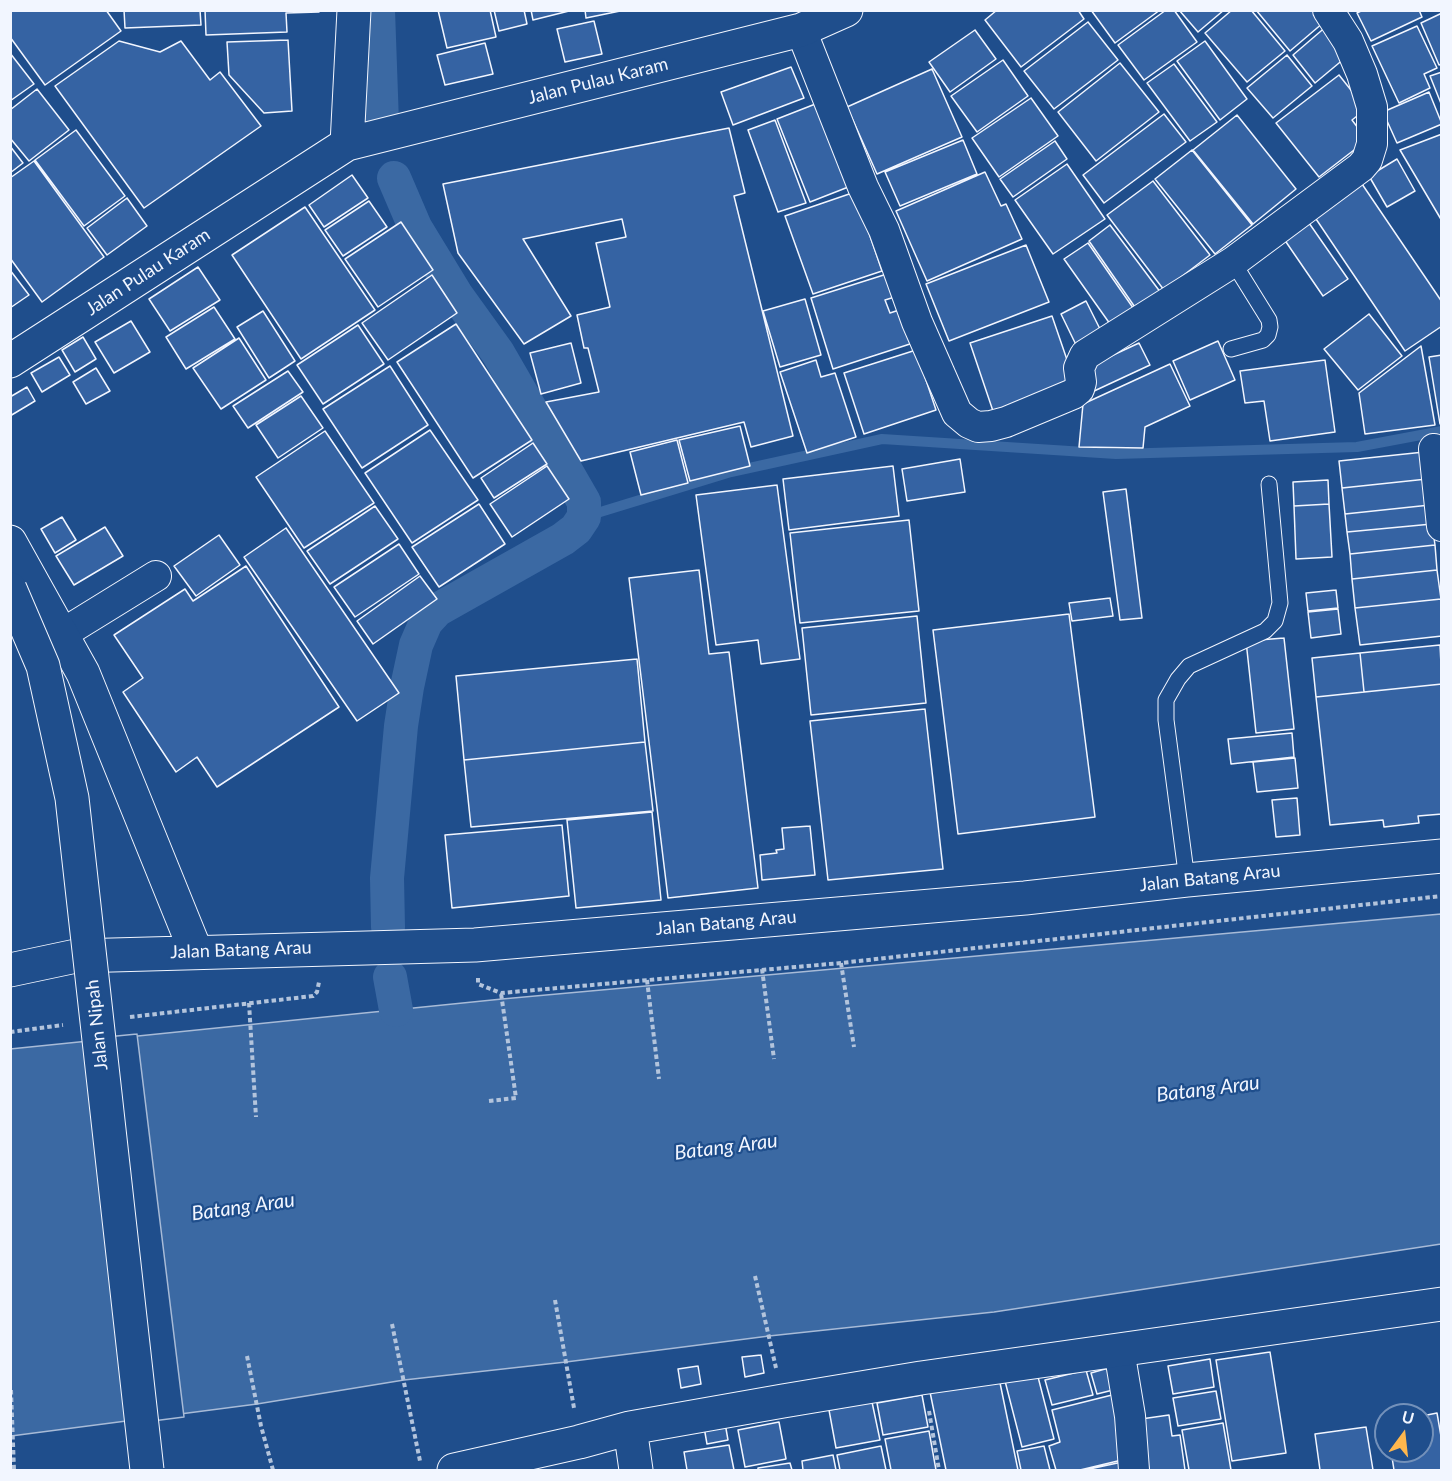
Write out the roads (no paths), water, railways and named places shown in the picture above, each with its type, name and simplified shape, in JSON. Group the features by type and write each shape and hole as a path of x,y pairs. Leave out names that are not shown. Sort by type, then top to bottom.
{"street":[{"path":"347,144 354,10"},
{"name":"Jalan Pulau Karam","path":"10,361 347,144 801,30 846,10"},
{"path":"801,30 863,187 884,230 917,322 957,413 978,427 991,426 1072,394 1079,389 1081,382 1079,368 1085,355 1233,262 1361,167 1367,160 1372,144 1372,107 1362,74 1348,41 1328,10"},
{"path":"1434,449 1442,526"},
{"path":"10,542 83,673 196,952"},
{"path":"62,634 156,576"},
{"name":"Jalan Nipah","path":"10,589 43,666 72,798 147,1470"},
{"name":"Jalan Batang Arau","path":"10,970 76,956 475,945 1025,898 1442,856"},
{"path":"454,1470 630,1428 921,1378 1442,1304"},
{"path":"1119,1350 1130,1416 1134,1470"},
{"path":"630,1428 636,1470"}],"lane":[{"path":"1231,349 1263,340 1270,327 1269,320 1233,262"},
{"path":"1187,880 1166,720 1166,700 1178,679 1190,666 1264,631 1275,621 1280,603 1269,484"}],"water":[{"name":"Batang Arau","path":"1441,914 1441,1244 994,1312 769,1336 404,1380 257,1404 11,1436 10,1049 502,999"}],"waterway":[{"path":"378,10 382,123"},
{"path":"388,927 387,878 401,726 416,645 426,622 437,610 563,539 576,529 584,517 584,502 498,353 457,296 415,227 394,178"},
{"path":"584,517 731,472 882,439 1116,454 1357,447 1442,431"},
{"path":"390,977 396,1010"}]}
